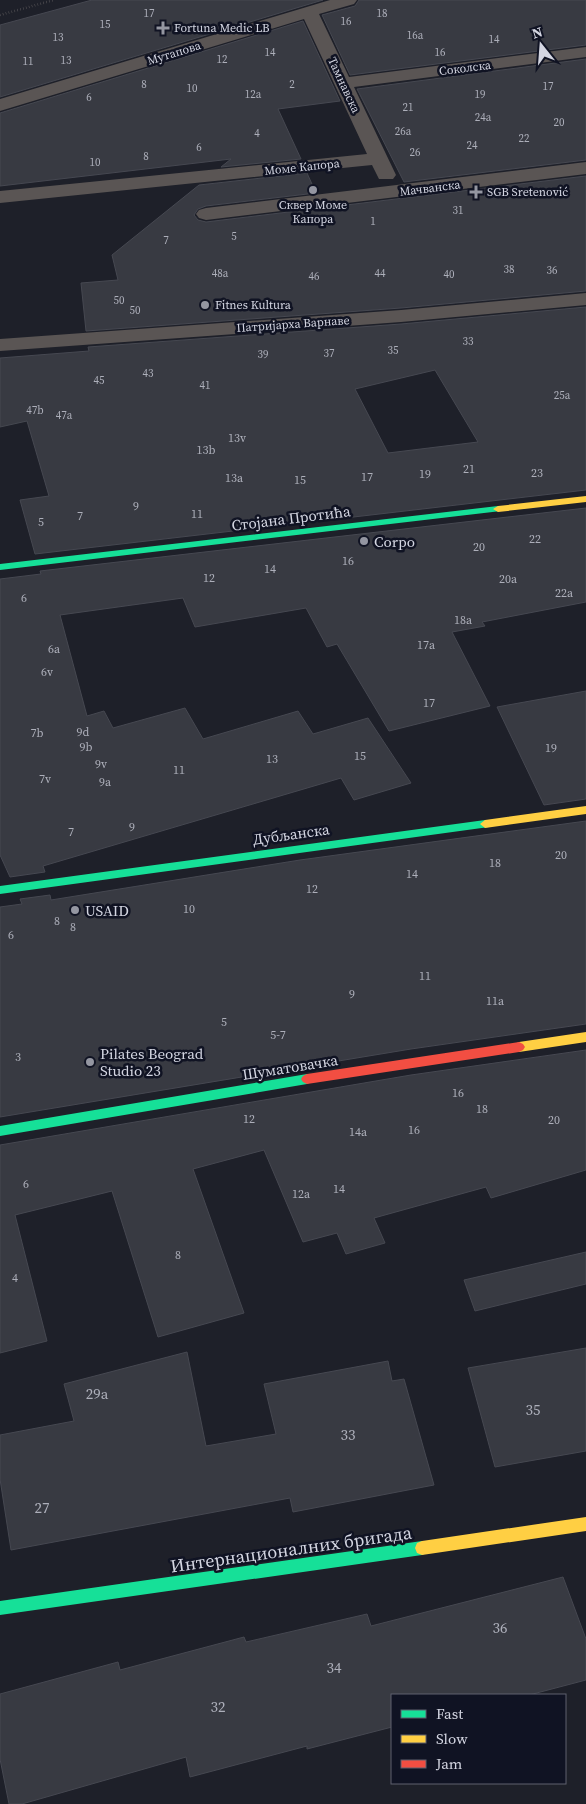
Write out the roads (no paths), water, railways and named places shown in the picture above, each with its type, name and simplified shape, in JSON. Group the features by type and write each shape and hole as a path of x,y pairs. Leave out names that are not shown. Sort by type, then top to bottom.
{"street":[{"name":"Мутапова","path":"0,106 348,0"},
{"name":"Тамнавска","path":"310,11 378,160"},
{"name":"Соколска","path":"344,83 586,52"},
{"path":"206,214 394,193 378,160"},
{"name":"Моме Капора","path":"0,197 378,160"},
{"name":"Мачванска","path":"394,193 586,168"},
{"name":"Патријарха Варнаве","path":"0,345 401,316 586,298"},
{"name":"Стојана Протића","path":"0,567 586,499"},
{"name":"Дубљанска","path":"0,890 586,810"},
{"name":"Шуматовачка","path":"0,1131 411,1062 586,1037"},
{"name":"Интернационалних бригада","path":"0,1608 102,1595 586,1524"}],"place":[{"name":"Fortuna Medic LB","path":"163,28"},
{"name":"Сквер Моме Капора","path":"313,190"},
{"name":"SGB Sretenović","path":"476,192"},
{"name":"Fitnes Kultura","path":"205,305"},
{"name":"Corpo","path":"364,541"},
{"name":"USAID","path":"75,910"},
{"name":"Pilates Beograd Studio 23","path":"90,1062"}]}
